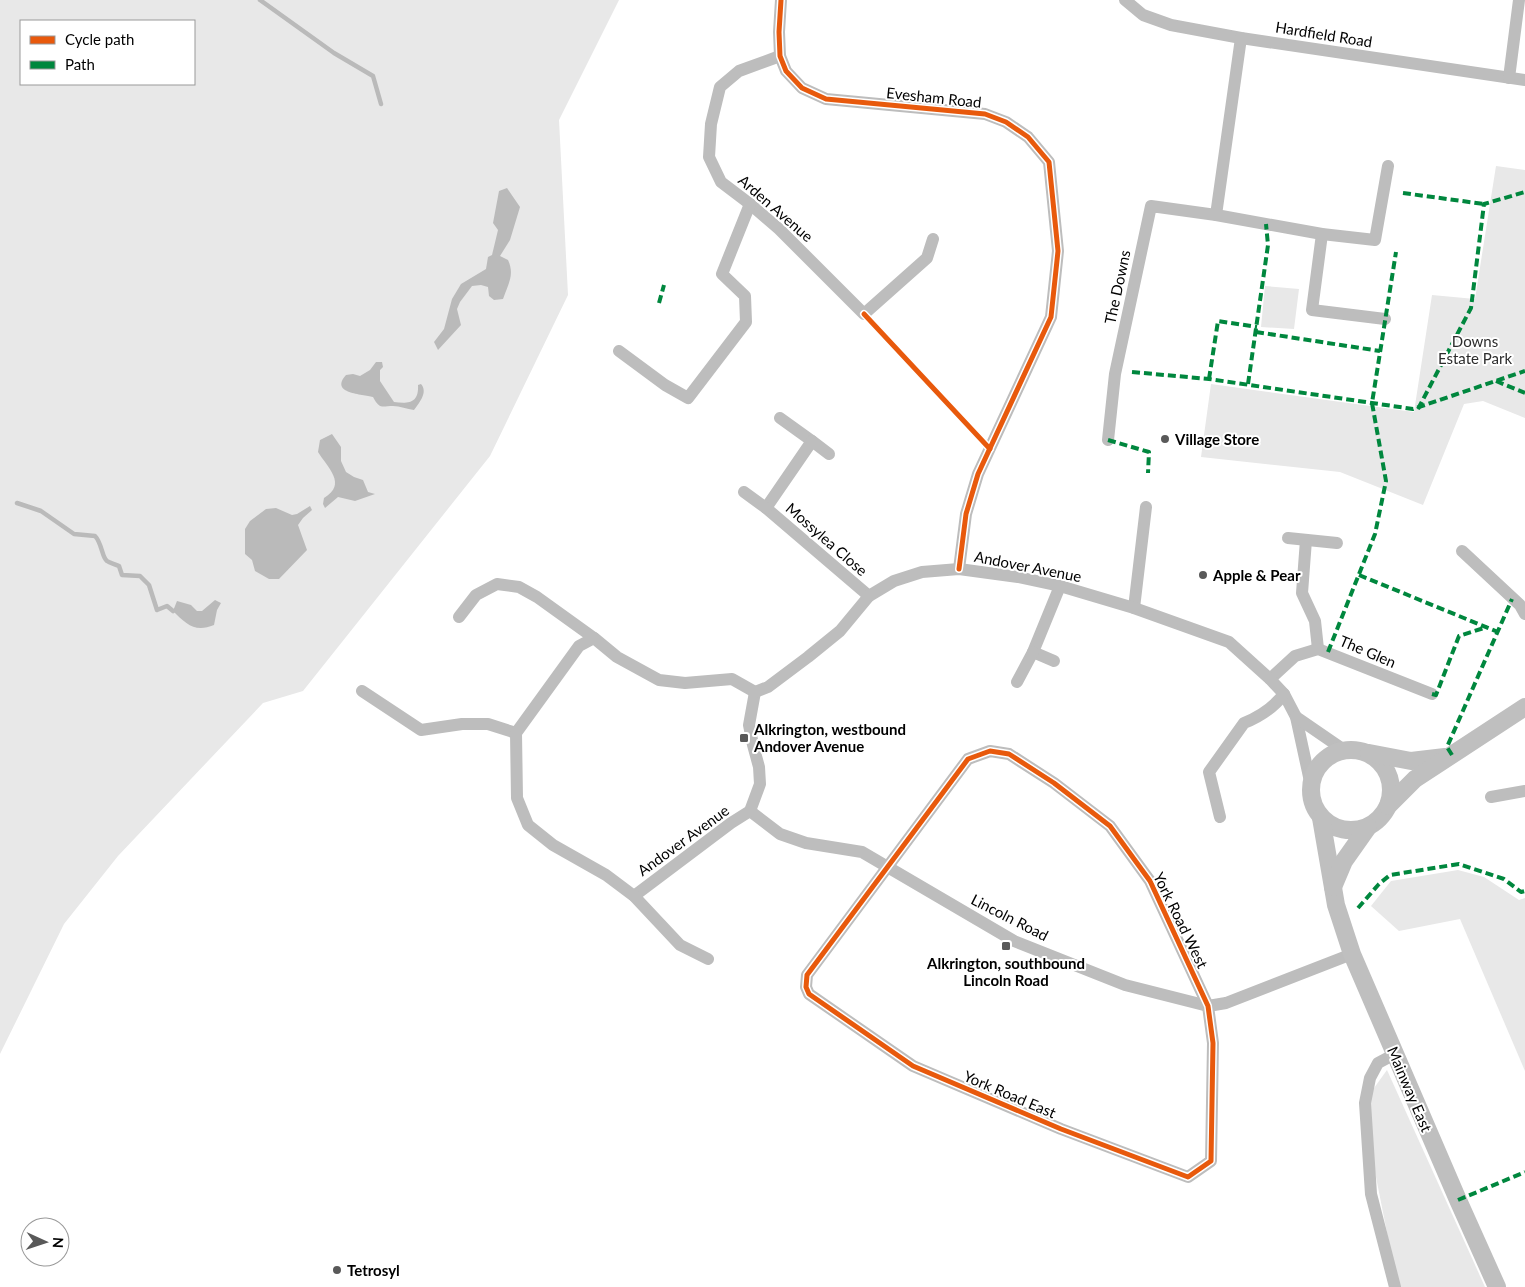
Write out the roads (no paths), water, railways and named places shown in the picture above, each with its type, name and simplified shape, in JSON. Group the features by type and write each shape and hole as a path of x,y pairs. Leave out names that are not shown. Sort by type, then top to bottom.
{"street":[{"name":"Evesham Road","path":"781,0 780,56 786,70 802,88 826,99 985,114 1006,122 1028,137 1049,162 1058,252 1051,317 978,474 966,514 959,569"},
{"name":"Hardfield Road","path":"1125,0 1143,16 1171,25 1241,38 1525,80"},
{"path":"1509,78 1519,0"},
{"path":"1216,215 1241,38"},
{"name":"Arden Avenue","path":"780,56 739,71 720,87 710,124 709,157 721,182 779,228 864,314 927,258 933,239"},
{"name":"The Downs","path":"1108,440 1114,374 1151,206 1216,215 1322,234 1375,240 1388,166"},
{"path":"620,352 665,385 688,398 746,322 745,296 722,274 750,204"},
{"path":"1322,234 1312,310 1385,319"},
{"path":"780,418 829,454"},
{"name":"Mossylea Close","path":"812,442 766,508 868,596"},
{"path":"744,492 766,508"},
{"path":"1134,608 1146,507"},
{"path":"1288,538 1337,543"},
{"path":"1306,540 1302,593 1314,621 1318,649"},
{"path":"1462,551 1520,605 1525,614"},
{"name":"Andover Avenue","path":"634,896 731,823 750,811 760,784 759,767 749,725 754,692 768,687 840,631 868,596 894,581 922,572 959,569 1018,577 1060,586 1134,608 1229,642 1284,694 1296,717 1310,786"},
{"path":"459,617 476,595 497,584 519,587 538,597 618,657 659,680 684,682 732,679 754,692"},
{"path":"1017,682 1033,652 1060,586"},
{"path":"362,691 421,730 462,724 488,724 516,733 579,646 594,638"},
{"name":"The Glen","path":"1270,679 1295,656 1318,649 1432,694"},
{"path":"1033,652 1054,661"},
{"path":"1220,817 1209,772 1244,722 1252,720 1277,702 1284,694"},
{"path":"1450,756 1411,761 1356,750 1344,750 1332,754 1321,762 1314,774 1310,786 1313,803 1322,818 1332,826 1343,830 1356,830 1368,826 1380,818 1388,806 1415,779 1525,708"},
{"name":"Andover Avenue","path":"1296,717 1344,750"},
{"name":"Andover Avenue","path":"516,733 517,798 528,825 553,845 606,876 634,896 680,945 708,959"},
{"name":"York Road West","path":"886,868 968,759 990,751 1008,754 1054,783 1110,826 1150,881 1208,1006"},
{"path":"1366,753 1377,759 1386,769 1390,781 1391,794 1388,806"},
{"path":"1491,797 1525,790"},
{"name":"Lincoln Road","path":"750,811 780,834 806,843 862,852 886,868 1014,941 1125,985 1208,1006 1226,1003 1352,954"},
{"name":"Mainway East","path":"1322,818 1336,905 1352,954 1497,1287"},
{"path":"1333,887 1344,860 1368,826"},
{"name":"York Road East","path":"886,868 807,975 806,987 809,994 913,1066 922,1070 1062,1129 1188,1176 1211,1161 1213,1043 1208,1006"},
{"path":"1395,1054 1378,1063 1370,1078 1365,1103 1371,1194 1395,1287"}],"waterway":[{"path":"260,0 334,53 373,76 381,104"},
{"path":"17,503 41,511 74,534 95,536 105,559 119,566 122,575 140,576 149,585 157,610 167,606 173,611"}],"place":[{"name":"Village Store","path":"1165,439"},
{"name":"Apple & Pear","path":"1203,575"},
{"name":"Alkrington, westbound Andover Avenue","path":"744,738"},
{"name":"Alkrington, southbound Lincoln Road","path":"1006,946"},
{"name":"Tetrosyl","path":"337,1270"}],"park label":[{"name":"Downs Estate Park","path":"1475,350"}]}
